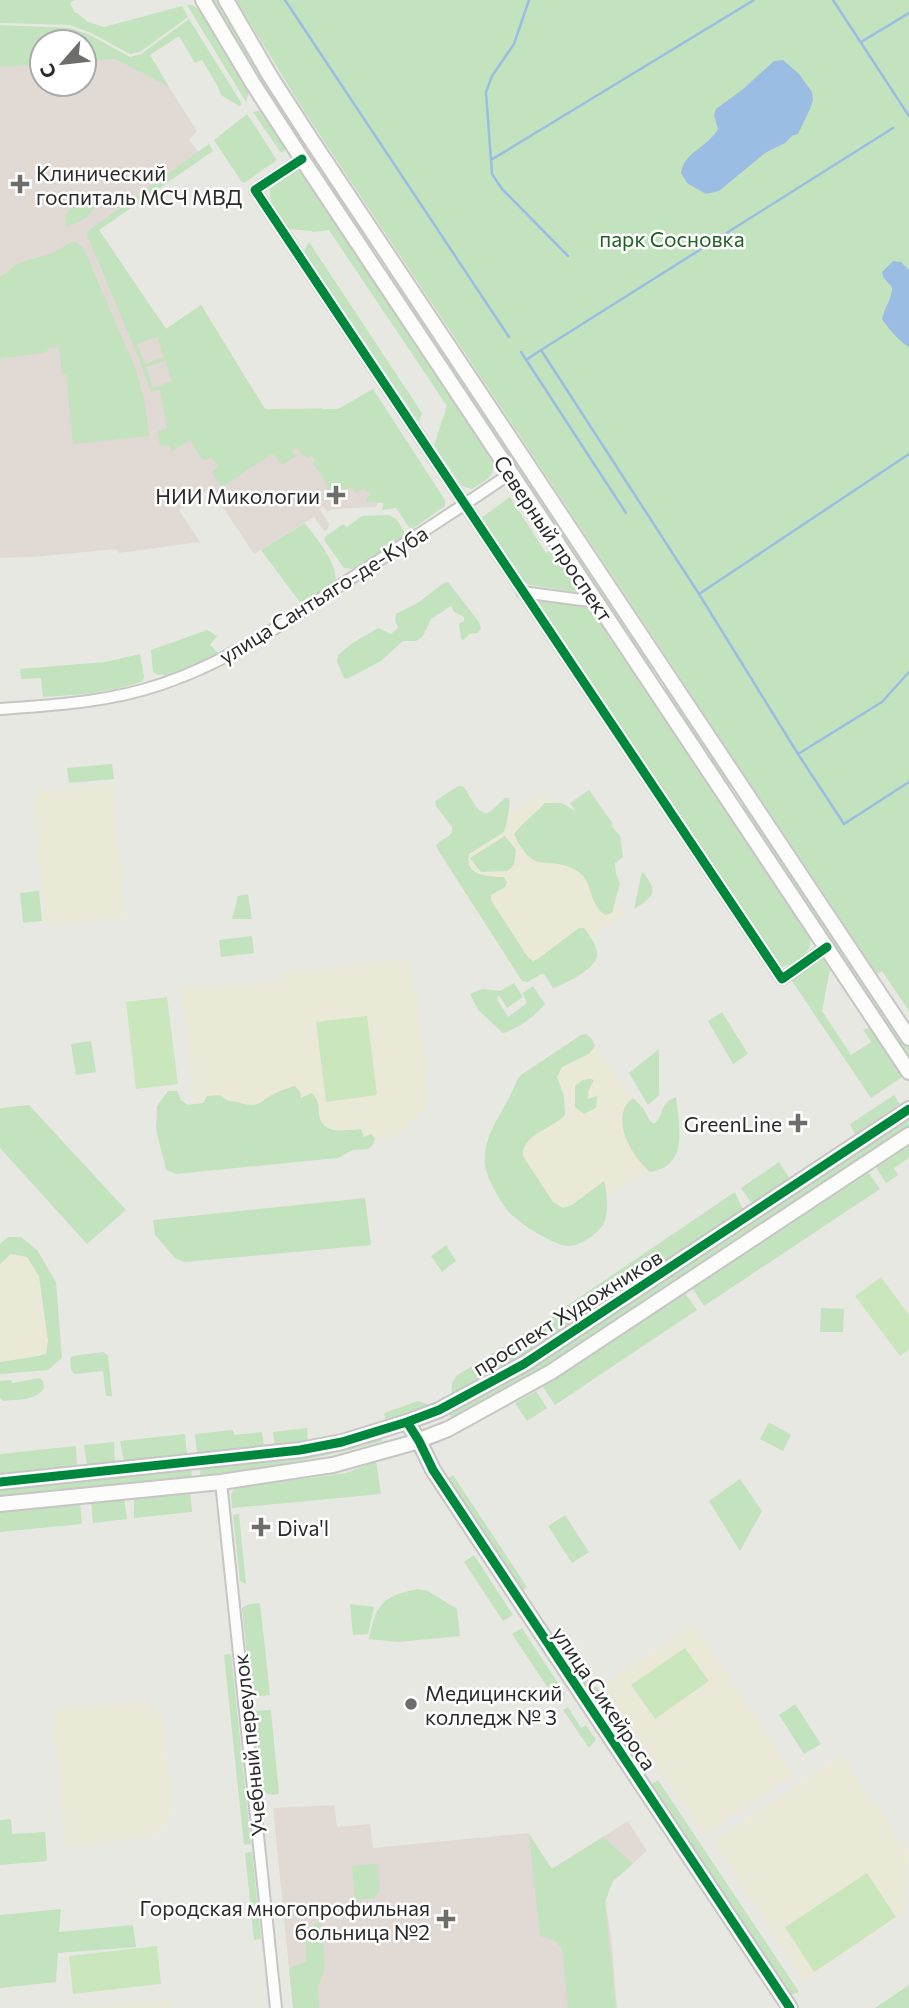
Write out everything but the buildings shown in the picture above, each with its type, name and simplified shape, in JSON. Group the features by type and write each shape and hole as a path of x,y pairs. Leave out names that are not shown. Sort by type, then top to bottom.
{"street":[{"name":"Северный проспект","path":"204,0 302,159 909,1072"},
{"name":"Северный проспект","path":"226,0 270,76 909,1038"},
{"path":"302,159 255,190 464,505 782,979 827,947"},
{"path":"371,263 387,253"},
{"name":"улица Сантьяго-де-Куба","path":"0,709 84,702 122,695 164,684 202,668 257,640 512,473"},
{"path":"523,592 597,601"},
{"path":"648,680 656,681 664,669"},
{"path":"733,806 735,798 741,794 748,796"},
{"name":"проспект Художников","path":"0,1482 300,1450 342,1442 439,1410 524,1364 909,1109"},
{"name":"проспект Художников","path":"0,1504 221,1482 333,1465 415,1442 467,1420 543,1377 909,1135"},
{"name":"улица Сикейроса","path":"407,1422 426,1473 781,2008"},
{"name":"улица Сикейроса","path":"415,1442 790,2008"},
{"name":"Учебный переулок","path":"221,1482 276,2008"}],"shaded area":[{"path":"115,59 169,87 197,131 189,140 203,157 99,230 166,329 201,305 265,409 322,408 378,503 376,507 331,509 327,512 323,506 320,509 329,524 328,529 324,531 314,517 254,554 210,488 179,510 200,542 119,553 117,549 0,558 0,67 28,65 28,98 98,98 98,60"},
{"path":"113,784 126,918 45,926 33,802 38,791"},
{"path":"544,791 581,842 625,914 522,983 441,857"},
{"path":"407,958 418,1003 428,1078 426,1109 394,1138 323,1146 201,1169 181,989 281,981 281,973"},
{"path":"596,1046 652,1127 649,1169 545,1237 490,1157 520,1094"},
{"path":"0,1242 11,1242 33,1253 52,1275 60,1359 0,1373"},
{"path":"694,1624 793,1775 703,1835 602,1685"},
{"path":"142,1701 164,1720 172,1817 152,1837 65,1847 52,1710"},
{"path":"841,1755 909,1853 905,1913 803,1981 713,1842"},
{"name":"Городская многопрофильная больница №2","path":"334,1805 337,1827 370,1824 373,1848 528,1833 552,1869 628,1821 647,1851 612,1882 605,1902 611,1936 617,2008 293,2008 273,1808"},
{"path":"171,1999 172,2008 72,2008 168,2000"}],"green space":[{"path":"0,0 75,0 70,3 75,13 88,22 104,27 182,6 188,17 140,52 130,54 98,37 98,28 0,23"},
{"path":"212,0 220,0 374,245 373,249 369,248 262,86"},
{"name":"парк Сосновка","path":"236,0 909,0 909,1011 882,971 877,974 304,111"},
{"path":"187,5 201,11 249,91 246,102"},
{"path":"189,19 242,104 239,106 221,95 202,60 195,63 179,36 150,55 169,87 115,59 98,60 98,39 130,57 141,54"},
{"path":"0,25 70,28 28,28 28,65 0,67"},
{"path":"259,111 287,149 281,153 253,112"},
{"path":"247,114 277,160 244,183 214,140"},
{"path":"209,144 213,151 99,230 166,329 201,305 265,409 338,409 373,389 445,500 445,506 411,530 396,508 382,510 383,503 366,502 366,498 371,495 364,488 356,493 353,488 328,491 328,486 311,455 307,458 303,456 297,447 292,450 296,456 282,465 274,455 270,455 225,485 220,485 212,472 218,466 211,457 202,459 190,440 173,451 168,445 160,446 158,431 167,429 160,390 151,392 87,235 88,231","holes":["157,337 164,357 145,364 137,344","165,361 172,381 153,388 146,367"]},
{"path":"296,170 301,172 494,462 493,472 472,489 462,486 434,445 447,406 329,230 313,232 289,229 276,210 270,195 271,188 283,176"},
{"path":"82,190 94,207 87,217 67,226 66,214 77,201 77,192"},
{"path":"74,241 84,249 136,370 145,404 149,436 73,444 66,375 62,374 59,347 49,348 46,352 0,359 0,277 19,263 50,254"},
{"path":"309,242 422,413 419,422 304,251"},
{"path":"385,265 390,266 655,665 654,669 650,668 385,271"},
{"path":"510,497 546,553 552,549 578,588 577,592 529,585 522,579 481,518"},
{"path":"389,515 397,520 405,535 353,569 344,568 324,540 343,524 347,527 362,516"},
{"path":"305,523 333,565 336,581 303,602 299,601 261,550"},
{"path":"448,582 479,622 481,628 478,633 461,639 459,624 464,621 464,617 454,612 451,606 431,619 423,636 416,641 403,641 381,661 347,679 344,678 337,662 338,655 378,628 391,634 398,628 396,614"},
{"path":"543,600 587,608 594,614 810,937 811,943 803,957 787,965 778,963 539,606 539,602"},
{"path":"207,630 217,636 210,645 219,654 164,676 153,672 151,650"},
{"path":"140,654 143,681 106,691 43,697 41,678 21,679 20,669 105,662"},
{"path":"665,686 669,686 732,783 731,787 727,786 665,690"},
{"path":"112,764 114,779 69,783 67,768"},
{"path":"458,786 464,787 484,813 509,798 504,832 469,854 470,867 479,874 504,877 507,882 505,887 491,895 491,900 527,956 533,961 579,928 584,928 594,943 597,954 592,965 580,975 553,988 544,974 528,982 522,981 436,845 449,836 452,827 435,801"},
{"path":"589,790 620,836 623,857 615,863 620,883 612,913 605,915 597,907 586,880 580,873 560,864 544,863 529,857 514,834 545,803 562,803 575,811 570,803"},
{"path":"743,803 747,804 909,1048 909,1059 742,808"},
{"path":"505,836 516,850 514,865 507,871 481,872 470,858"},
{"path":"642,871 651,884 652,893 634,909"},
{"path":"39,891 42,921 23,923 20,893"},
{"path":"248,894 252,919 232,919 238,896"},
{"path":"252,936 254,953 221,957 219,940"},
{"path":"817,957 823,959 830,970 822,1011 851,1055 871,1042 863,1029 871,1028 902,1077 871,1098 790,978"},
{"path":"514,983 523,997 507,1008 499,995 497,999 508,1017 527,1003 523,993 533,986 545,1004 526,1021 503,1033 478,1010 470,994 482,989 500,991"},
{"path":"167,997 178,1084 136,1089 126,1002"},
{"path":"722,1012 748,1054 733,1064 708,1021"},
{"path":"367,1016 377,1095 326,1102 316,1022"},
{"path":"586,1034 595,1046 589,1054 562,1067 557,1077 564,1096 565,1115 532,1137 523,1156 553,1202 563,1208 572,1205 604,1181 607,1213 604,1223 589,1238 569,1246 555,1243 537,1233 509,1212 488,1177 485,1153 491,1131 521,1075"},
{"path":"91,1041 96,1072 76,1075 71,1044"},
{"path":"659,1049 659,1095 648,1105 629,1073"},
{"path":"590,1079 594,1080 588,1092 588,1099 597,1096 596,1108 584,1114 575,1107 575,1086"},
{"path":"295,1086 301,1098 312,1093 325,1126 335,1130 361,1129 364,1137 371,1134 375,1138 373,1145 368,1149 353,1150 338,1158 176,1174 166,1170 156,1129 157,1106 168,1091 177,1091 181,1100 188,1105 203,1103 207,1096 220,1095 230,1101 253,1105"},
{"path":"894,1095 900,1104 855,1134 850,1124"},
{"path":"676,1097 679,1144 676,1154 671,1162 650,1172 632,1151 624,1134 622,1124 625,1107 633,1098 654,1124 666,1103"},
{"path":"29,1105 126,1210 87,1244 0,1148 0,1108"},
{"path":"908,1118 909,1127 532,1376 453,1420 449,1414 527,1370"},
{"path":"909,1144 909,1158 894,1168 898,1175 886,1183 876,1167"},
{"path":"779,1162 790,1179 752,1204 741,1188"},
{"path":"868,1172 880,1189 704,1306 692,1288"},
{"path":"735,1192 743,1210 541,1345 531,1330"},
{"path":"365,1198 371,1245 184,1262 176,1259 155,1235 153,1220"},
{"path":"8,1237 21,1237 37,1250 56,1282 62,1358 48,1370 0,1374 0,1362 46,1354 48,1341 39,1276 27,1257 11,1254 0,1264 0,1244"},
{"path":"446,1245 456,1261 442,1272 431,1256"},
{"path":"881,1277 909,1315 909,1350 900,1356 855,1296"},
{"path":"685,1293 697,1310 555,1405 543,1387"},
{"path":"821,1308 844,1309 843,1332 820,1332"},
{"path":"524,1334 534,1349 451,1396 452,1383 456,1376"},
{"path":"103,1352 108,1355 112,1396 106,1396 103,1371 75,1374 71,1370 72,1356"},
{"path":"40,1378 44,1388 36,1395 26,1399 3,1401 0,1398 0,1381 11,1380 12,1383"},
{"path":"536,1391 547,1408 527,1421 515,1403"},
{"path":"418,1401 430,1405 386,1421 384,1413"},
{"path":"769,1422 791,1435 783,1451 760,1439"},
{"path":"307,1428 308,1442 275,1446 273,1432"},
{"path":"233,1430 234,1435 262,1432 264,1447 197,1454 195,1434"},
{"path":"185,1434 187,1455 124,1462 120,1441"},
{"path":"381,1438 382,1441 314,1458 200,1476 200,1469 302,1458"},
{"path":"114,1442 115,1463 87,1466 84,1445"},
{"path":"76,1446 77,1467 0,1475 0,1454"},
{"path":"376,1461 381,1494 232,1508 231,1494 235,1488 346,1473"},
{"path":"191,1470 192,1477 0,1497 0,1490"},
{"path":"453,1475 527,1587 520,1592 446,1480"},
{"path":"740,1479 762,1511 740,1551 709,1501"},
{"path":"190,1491 192,1512 134,1518 134,1497"},
{"path":"124,1498 127,1519 93,1523 91,1502"},
{"path":"80,1503 82,1524 0,1532 0,1511"},
{"path":"239,1514 246,1584 240,1581 233,1515"},
{"path":"565,1515 589,1552 572,1563 548,1526"},
{"path":"474,1555 513,1615 503,1621 464,1562"},
{"path":"418,1589 428,1591 457,1609 460,1636 398,1642 369,1639 375,1617 383,1604 396,1595"},
{"path":"260,1603 270,1695 251,1697 242,1608"},
{"path":"350,1604 374,1607 368,1634 353,1635"},
{"path":"522,1628 565,1694 558,1703 512,1634"},
{"path":"556,1631 590,1683 584,1686 550,1636"},
{"path":"685,1648 709,1681 655,1719 631,1685"},
{"path":"231,1654 251,1844 244,1845 224,1655"},
{"path":"596,1686 637,1749 629,1755 588,1692"},
{"path":"795,1704 821,1744 804,1754 779,1715"},
{"path":"568,1707 581,1728 586,1725 596,1740 589,1748 563,1710"},
{"path":"271,1710 279,1794 273,1795 266,1793 261,1787 253,1711"},
{"path":"658,1780 799,1992 788,1996 649,1786"},
{"path":"11,1819 12,1834 45,1832 47,1861 0,1865 0,1820"},
{"path":"529,1834 552,1869 603,1837 633,1864 613,1881 605,1902 616,2008 568,2008 562,1948 554,1940 540,1936"},
{"path":"252,1852 261,1939 254,1940 245,1853"},
{"path":"377,1864 380,1890 374,1898 355,1900 352,1866"},
{"path":"867,1873 896,1917 814,1972 785,1927"},
{"path":"61,1909 59,1932 133,1925 136,1947 58,1953 56,1982 0,1988 0,1915"},
{"path":"321,1919 325,1968 318,1986 319,2008 293,2008 289,1968 306,1962 306,1933"},
{"path":"157,1946 161,1984 73,1994 69,1956"},
{"path":"909,1985 909,2008 875,2008"}],"water":[{"path":"783,60 799,74 812,92 810,109 798,134 765,153 719,191 706,194 687,183 681,173 683,166 718,129 714,115 716,109 774,61"},
{"path":"893,261 901,262 909,270 909,347 882,319 892,287 882,272"}],"waterway":[{"path":"285,0 509,337"},
{"path":"529,0 514,44 492,76 486,92 492,174 502,189 568,256"},
{"path":"491,160 754,0"},
{"path":"833,0 909,116"},
{"path":"861,42 909,13"},
{"path":"541,350 893,128"},
{"path":"526,360 541,350 844,824 909,782"},
{"path":"521,352 626,513"},
{"path":"699,594 909,454"},
{"path":"798,754 882,702 909,672"}],"cycle path":[{"path":"302,159 255,190 782,979 827,947"},
{"path":"0,1482 300,1450 342,1442 439,1410 524,1364 909,1109"},
{"path":"407,1422 433,1470 790,2008"}],"place":[{"name":"Клинический госпиталь МСЧ МВД","path":"20,184"},
{"name":"НИИ Микологии","path":"336,495"},
{"name":"GreenLine","path":"798,1123"},
{"name":"Diva'l","path":"261,1527"},
{"name":"Медицинский колледж № 3","path":"411,1704"},
{"name":"Городская многопрофильная больница №2","path":"446,1919"}]}
